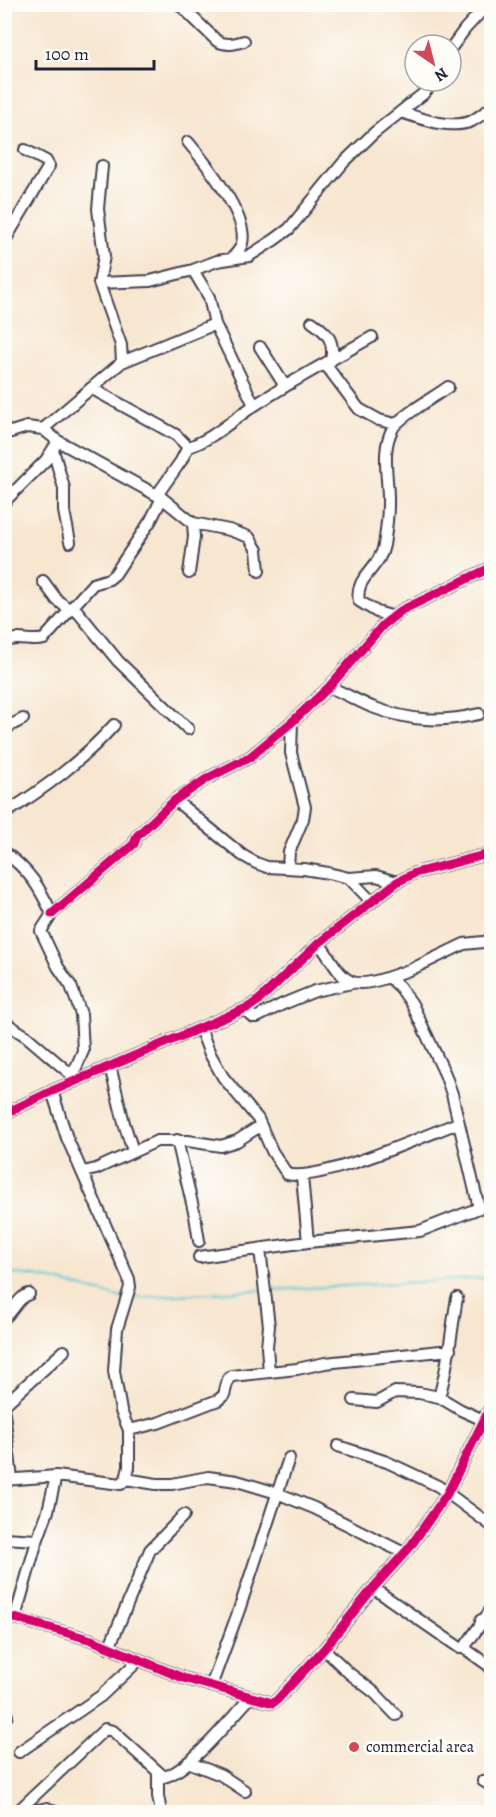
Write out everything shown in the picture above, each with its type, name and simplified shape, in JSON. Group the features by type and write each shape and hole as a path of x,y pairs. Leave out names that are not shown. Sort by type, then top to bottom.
{"street":[{"path":"179,4 224,45 244,41"},
{"path":"462,33 488,4"},
{"path":"99,283 150,281 217,261 249,256 289,229 343,163 374,133 424,93"},
{"path":"401,112 425,120 460,124 473,120 492,107"},
{"path":"188,142 217,180 237,214 243,231 243,243 232,258"},
{"path":"4,242 49,166 46,161 26,150"},
{"path":"102,166 98,209 104,256 99,283 121,345 122,362"},
{"path":"193,270 209,297 216,324 254,405"},
{"path":"312,322 329,337 333,351 328,362"},
{"path":"43,429 122,362 216,324"},
{"path":"4,642 14,638 36,641 44,639 93,584 109,579 115,574 151,520 159,497 188,447 201,443 254,405 372,337"},
{"path":"261,347 285,386"},
{"path":"328,362 359,409 379,420 395,424"},
{"path":"394,617 376,612 359,601 357,594 358,586 377,563 384,548 388,504 387,445 395,424 448,387"},
{"path":"91,388 176,435 188,447"},
{"path":"4,430 11,432 27,427 43,429 56,446 159,497 193,523 249,537 257,550 259,571"},
{"path":"4,502 46,460 56,446"},
{"path":"56,446 70,542"},
{"path":"189,573 194,537 193,523"},
{"path":"71,1080 83,1051 81,1014 71,987 58,967 41,932 52,914 134,844 137,836 175,800 208,778 250,757 292,722 329,687 383,625 427,597 492,567"},
{"path":"43,581 57,600 72,608 118,661 188,729"},
{"path":"329,687 372,707 430,721 453,720 479,714"},
{"path":"4,729 23,718"},
{"path":"288,867 290,852 303,819 305,807 291,753 292,722"},
{"path":"4,814 47,787 95,746 114,725"},
{"path":"175,800 242,855 267,867 288,867 349,878 376,876 397,882"},
{"path":"4,852 32,876 52,914"},
{"path":"4,1114 71,1080 110,1066 244,1009 259,1000 319,943 397,882 415,873 492,853"},
{"path":"349,878 372,903"},
{"path":"244,1009 253,1017 257,1017 315,991 352,983 362,985 412,969 464,944 492,940"},
{"path":"319,943 344,977 352,983"},
{"path":"389,977 400,987 412,1004 445,1074 479,1208"},
{"path":"4,1022 26,1036 71,1080"},
{"path":"200,1028 210,1054 223,1077 252,1110 272,1151 287,1174 302,1176 364,1159 458,1123"},
{"path":"110,1066 133,1151"},
{"path":"4,1413 8,1480 56,1476 121,1484 126,1479 130,1447 129,1430 121,1411 114,1371 117,1329 130,1287 129,1279 67,1138 52,1091"},
{"path":"83,1172 96,1169 157,1141 196,1141 221,1146 237,1141 260,1126"},
{"path":"177,1140 199,1241"},
{"path":"302,1176 308,1242"},
{"path":"199,1257 308,1242 420,1231 479,1208 492,1206"},
{"path":"260,1249 269,1326 267,1347 269,1372"},
{"path":"4,1318 20,1299 29,1294"},
{"path":"439,1396 450,1350 450,1333 457,1298"},
{"path":"129,1430 158,1423 218,1400 224,1395 228,1379 232,1376 297,1369 325,1363 450,1350"},
{"path":"4,1405 64,1351"},
{"path":"354,1400 377,1402 395,1392 439,1396 488,1422"},
{"path":"56,1476 48,1511 10,1619 92,1640 138,1661 250,1698 273,1702 278,1701 324,1649 404,1553 447,1494 488,1422 492,1404"},
{"path":"338,1446 387,1462 438,1486 492,1526"},
{"path":"211,1686 239,1610 289,1458"},
{"path":"126,1479 172,1484 208,1477 224,1478 277,1493 314,1508 404,1553"},
{"path":"109,1648 150,1550 184,1515"},
{"path":"4,1538 37,1540"},
{"path":"373,1588 457,1646 464,1648 492,1670"},
{"path":"464,1648 481,1620 492,1608"},
{"path":"481,1620 492,1630"},
{"path":"324,1649 349,1673 375,1693 396,1715"},
{"path":"19,1752 101,1696 138,1661"},
{"path":"17,1812 107,1728 130,1745 164,1778 171,1776 188,1762 250,1698"},
{"path":"188,1762 221,1774 245,1791"},
{"path":"158,1773 161,1812"},
{"path":"30,1812 46,1808 55,1812"}],"waterway":[{"path":"4,1273 36,1276 123,1298"},
{"path":"270,1290 492,1278"},
{"path":"129,1298 261,1290"}],"cycle path":[{"path":"52,914 134,844 137,836 175,800 208,778 250,757 292,722 329,687 383,625 402,610 492,567"},
{"path":"4,1114 52,1091 249,1007 319,943 397,882 415,873 492,853"},
{"path":"4,1619 15,1618 92,1640 183,1678 273,1703 324,1649 373,1588 410,1547 447,1494 492,1404"}],"place":[{"name":"commercial area","path":"354,1747"}]}
